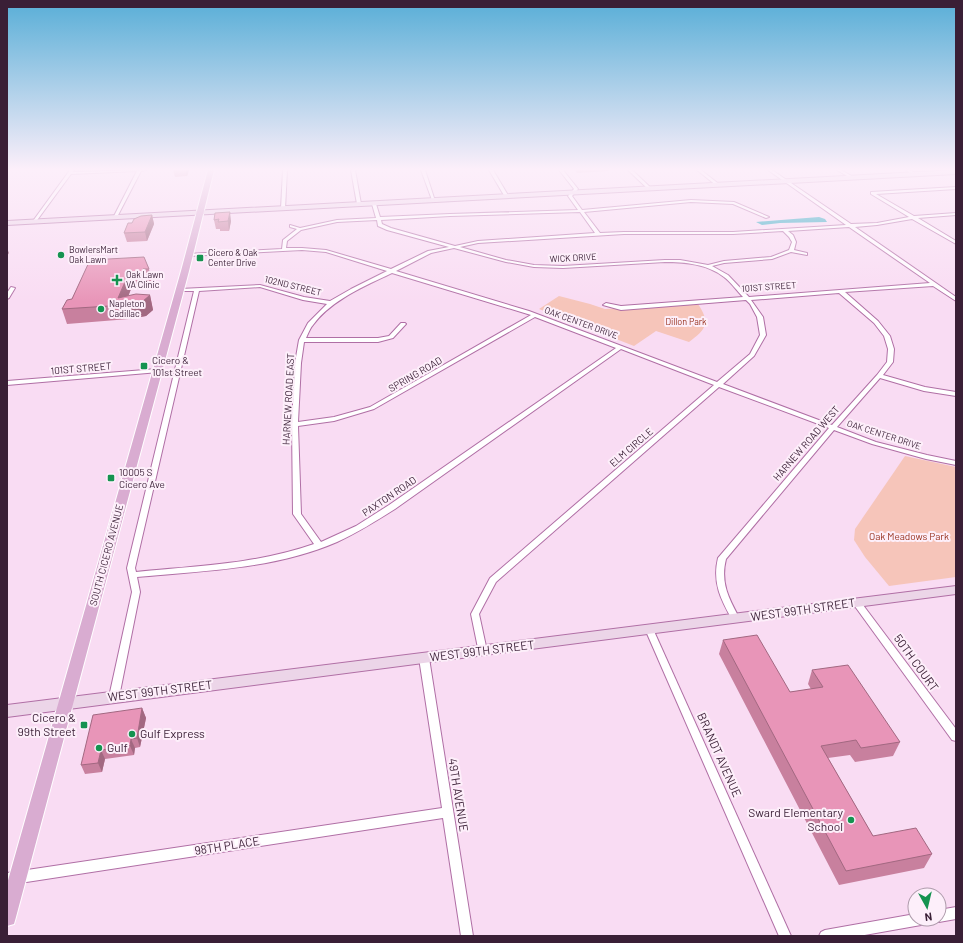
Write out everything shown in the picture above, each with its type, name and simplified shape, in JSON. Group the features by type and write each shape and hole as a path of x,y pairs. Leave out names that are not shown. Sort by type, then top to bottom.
{"main road":[{"path":"7,224 183,214"},
{"name":"SOUTH CICERO AVENUE","path":"7,917 12,878 66,703 200,214"},
{"name":"WEST 99TH STREET","path":"7,711 956,590"}],"street":[{"path":"34,222 40,214"},
{"path":"115,218 117,214"},
{"path":"377,214 378,218"},
{"path":"284,250 285,241 300,229 337,221 493,214"},
{"path":"582,214 598,234"},
{"path":"760,214 767,217"},
{"path":"832,214 956,299"},
{"path":"908,214 956,243"},
{"path":"849,226 877,224 913,217 956,214"},
{"name":"WICK DRIVE","path":"378,218 380,225 389,230 510,262 544,267 665,261 680,261 708,266 724,262 772,258 791,251"},
{"path":"292,226 300,229"},
{"name":"HARNEW ROAD EAST","path":"319,545 297,514 295,424 298,363 302,340 310,324 331,303 430,252 451,246 478,242 598,234 733,233 849,226"},
{"path":"784,230 791,236 794,242 791,251 805,254"},
{"name":"OAK CENTER DRIVE","path":"189,256 315,249 392,271 535,316 874,443 904,452 956,463"},
{"name":"ELM CIRCLE","path":"482,651 475,614 493,580 752,355 763,336 760,317 752,303 726,276 708,266"},
{"name":"101ST STREET","path":"606,305 621,308 934,284"},
{"name":"102ND STREET","path":"180,290 260,286 302,298 331,303"},
{"path":"7,288 13,288 7,297"},
{"path":"114,697 136,592 131,568 197,289"},
{"name":"HARNEW ROAD WEST","path":"736,619 721,591 719,582 719,567 722,558 890,362 891,349 887,336 876,322 840,291"},
{"name":"SPRING ROAD","path":"295,424 349,417 372,408 535,316"},
{"path":"302,340 378,340 391,337 403,324"},
{"name":"PAXTON ROAD","path":"133,575 234,564 273,558 319,545 359,528 392,507 621,347"},
{"name":"101ST STREET","path":"7,383 157,371"},
{"path":"879,376 924,389 956,394"},
{"name":"50TH COURT","path":"857,603 956,737"},
{"name":"BRANDT AVENUE","path":"648,629 785,936"},
{"name":"49TH AVENUE","path":"424,658 467,936"},
{"name":"98TH PLACE","path":"12,878 448,812"},
{"path":"825,936 907,921"}],"green space":[{"name":"Dillon Park","path":"559,296 605,309 698,304 704,317 705,326 703,330 689,342 656,331 634,346 539,309"},
{"name":"Oak Meadows Park","path":"905,456 956,467 956,577 889,586 865,557 854,540 855,529"}],"water":[{"path":"819,217 825,219 827,222 762,225 756,222"}],"building":[{"path":"215,214 230,214 228,221 218,222 219,219 214,220"},
{"path":"152,215 145,232 124,233 128,223 132,223 134,219 141,216"},
{"path":"144,257 149,269 143,269 141,274 128,275 118,298 136,294 150,295 142,302 125,305 62,309 67,300 72,299 90,260"},
{"name":"Sward Elementary School","path":"757,635 790,692 823,687 812,670 848,665 900,742 861,748 856,740 821,746 873,836 916,828 932,854 846,871 723,640"},
{"path":"142,708 137,738 131,739 130,746 101,750 98,763 81,765 93,715"}],"place":[{"name":"BowlersMart Oak Lawn","path":"61,255"},
{"name":"Cicero & Oak Center Drive","path":"200,258"},
{"name":"Oak Lawn VA Clinic","path":"117,280"},
{"name":"Napleton Cadillac","path":"101,309"},
{"name":"Cicero & 101st Street","path":"144,366"},
{"name":"10005 S Cicero Ave","path":"111,478"},
{"name":"Cicero & 99th Street","path":"84,725"},
{"name":"Gulf Express","path":"132,734"},
{"name":"Gulf","path":"99,748"},
{"name":"Sward Elementary School","path":"851,820"}]}
